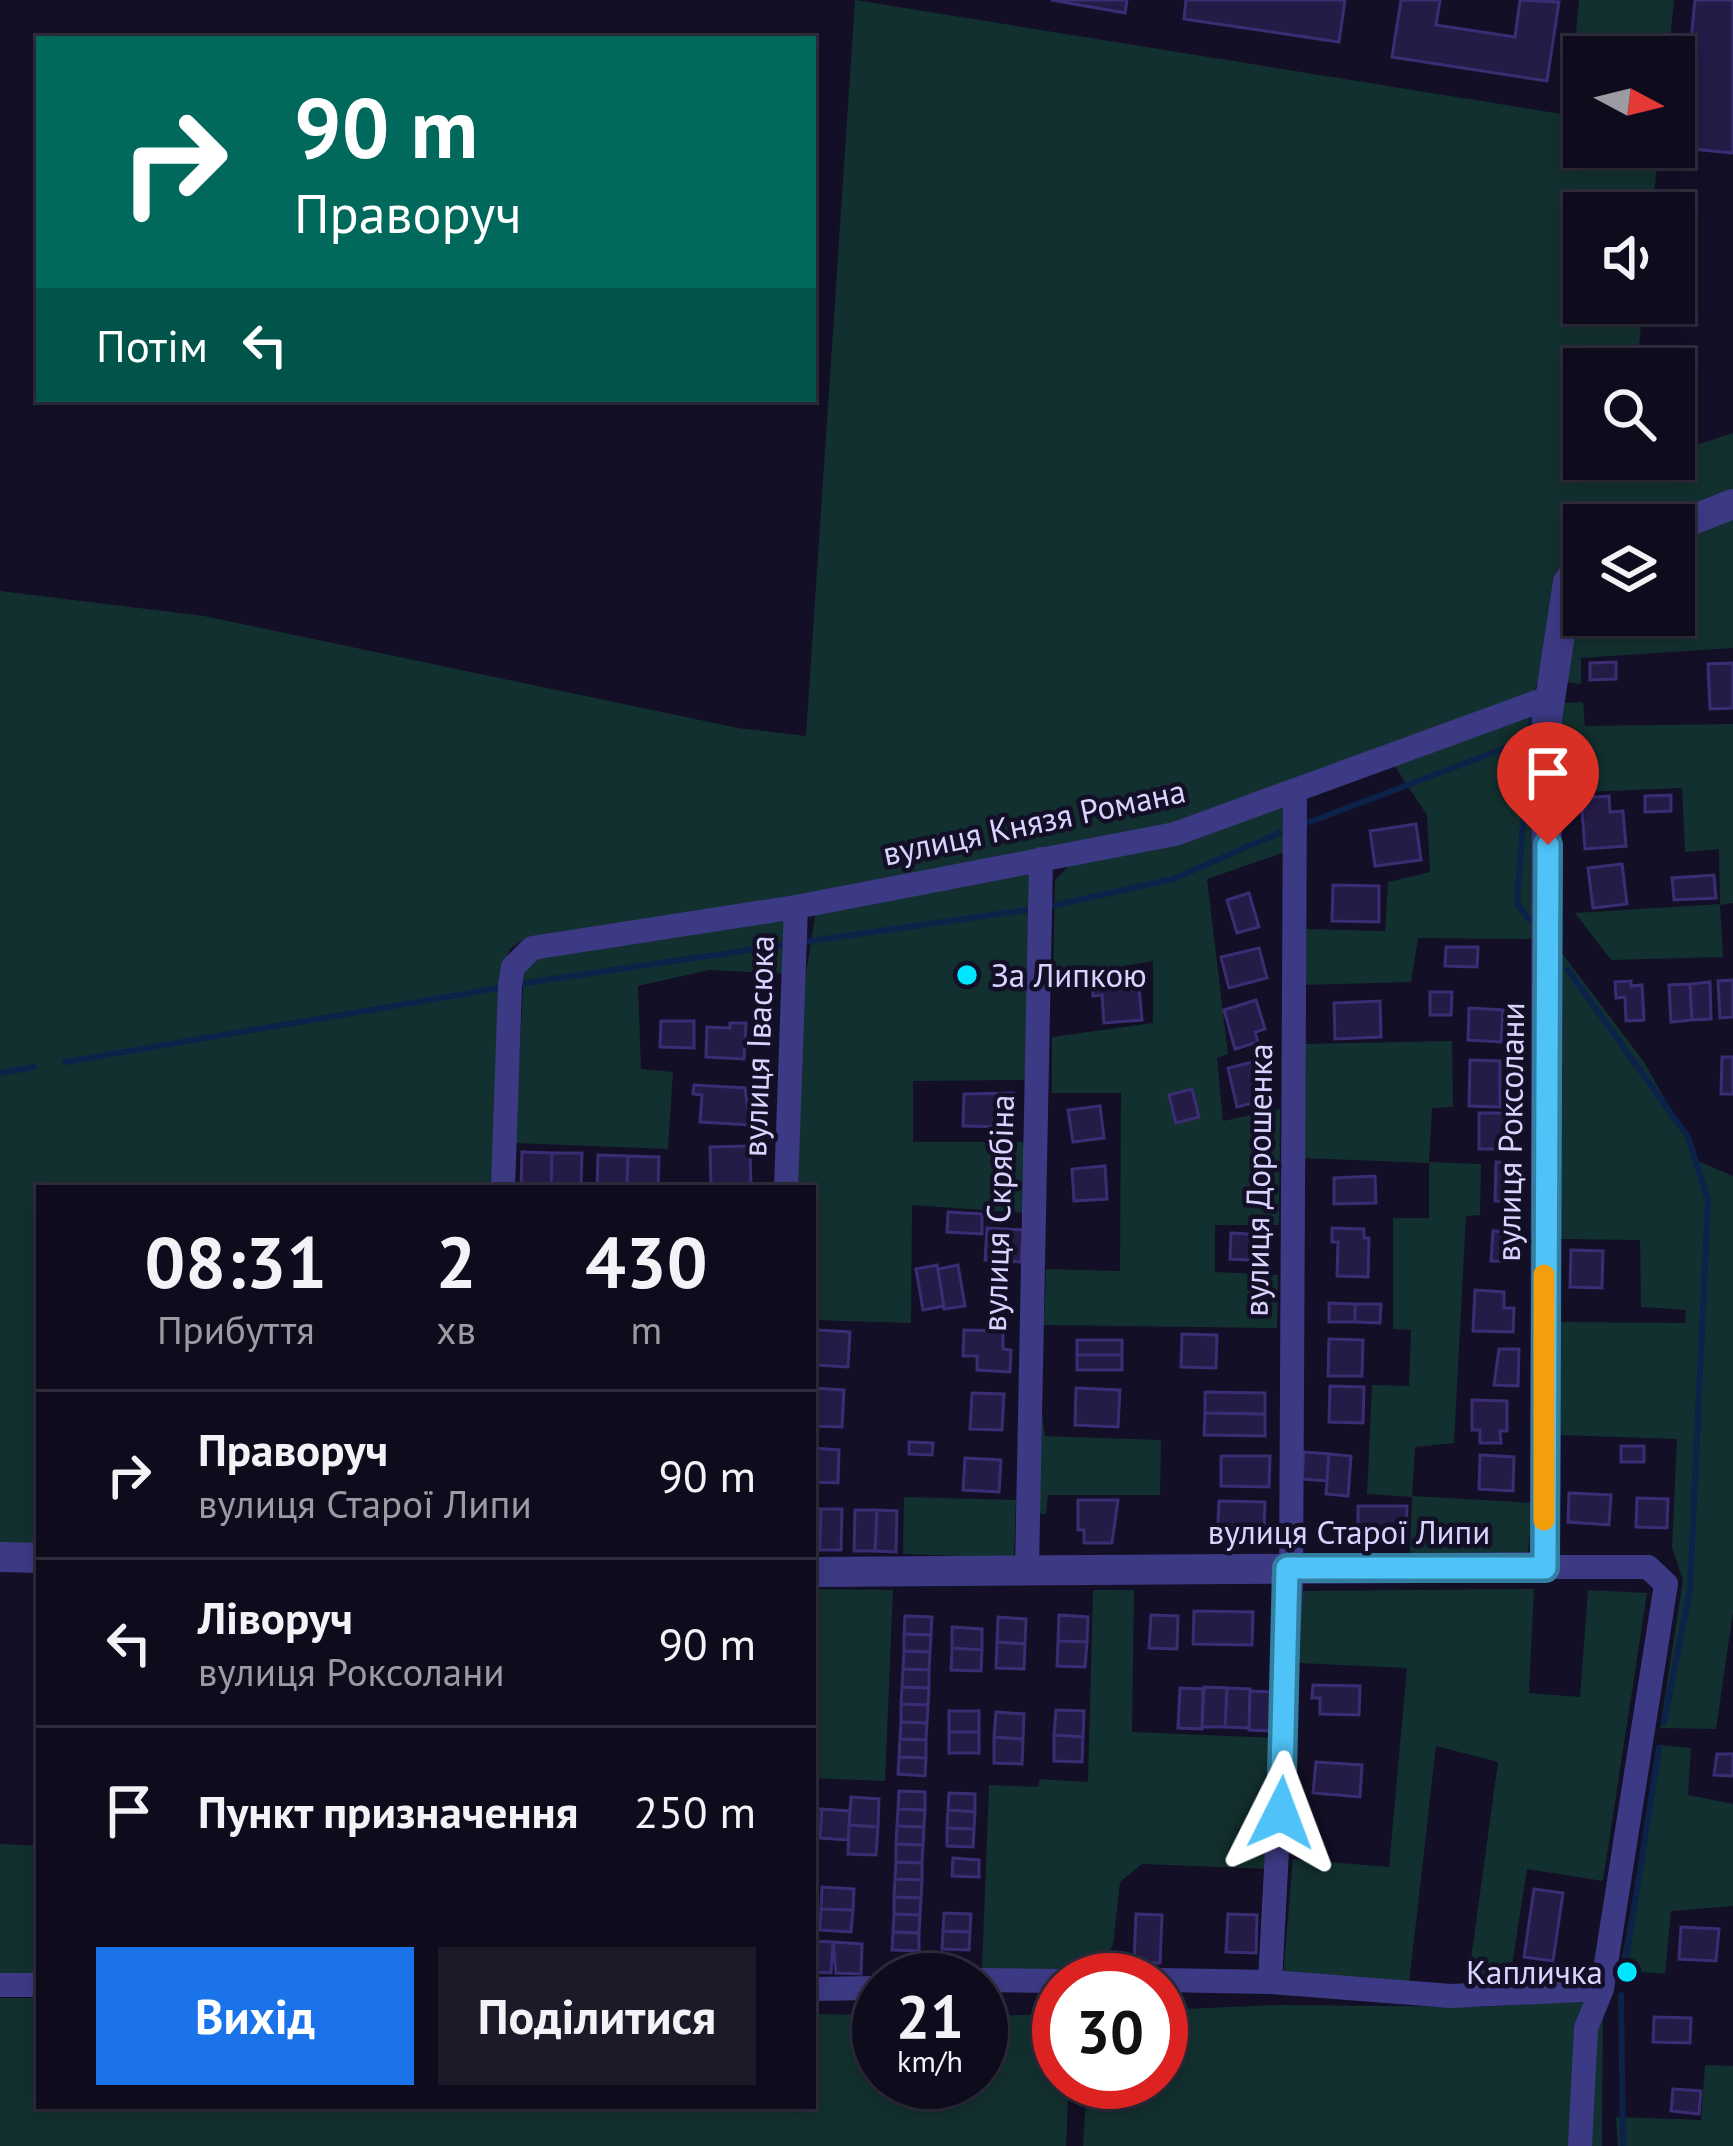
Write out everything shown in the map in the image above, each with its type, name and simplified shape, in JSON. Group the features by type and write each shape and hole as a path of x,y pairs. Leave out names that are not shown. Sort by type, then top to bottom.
{"street":[{"path":"1695,518 1733,503"},
{"path":"1548,698 1558,670 1563,626"},
{"name":"вулиця Князя Романа","path":"503,1185 510,986 520,956 555,943 795,930 1041,859 1175,834 1548,698"},
{"name":"вулиця Роксолани","path":"1545,1568 1548,698"},
{"name":"вулиця Дорошенка","path":"1270,1982 1283,1780 1295,792"},
{"name":"вулиця Скрябіна","path":"1027,1569 1028,1318 1041,859"},
{"name":"вулиця Івасюка","path":"786,1185 795,930"},
{"path":"0,1557 36,1558"},
{"name":"вулиця Старої Липи","path":"816,1572 1648,1567 1666,1584 1602,1989 1586,2028 1580,2146"},
{"path":"1188,1980 1451,1996 1602,1989"},
{"path":"0,1985 36,1984"},
{"path":"816,1989 852,1988"}],"green space":[{"path":"855,0 1563,114 1563,168 1657,168 1654,192 1563,192 1563,324 1641,324 1639,348 1563,348 1563,480 1695,480 1695,445 1733,433 1733,495 1695,509 1695,504 1563,504 1563,611 1534,691 1248,801 1165,827 624,929 525,938 510,949 502,969 493,1185 36,1185 36,1547 0,1546 0,591 204,616 738,728 806,736"},
{"path":"1579,0 1674,0 1670,36 1576,36"},
{"path":"1733,517 1733,648 1581,658 1581,684 1565,682 1571,636 1695,636 1695,531"},
{"path":"1583,702 1585,726 1733,724 1733,903 1720,905 1723,957 1611,960 1575,913 1720,904 1719,849 1685,852 1682,788 1559,793 1562,703"},
{"path":"1534,715 1538,939 1418,938 1411,982 1304,985 1306,929 1385,931 1388,882 1430,872 1427,815 1394,765"},
{"path":"1279,806 1286,808 1288,851 1207,879 1228,1054 1217,1058 1223,1121 1280,1109 1279,1225 1215,1225 1215,1272 1278,1275 1277,1328 1044,1325 1046,1269 1120,1271 1121,1093 1052,1093 1052,1037 1153,1023 1153,961 1053,978 1055,880 1073,862"},
{"path":"1029,873 1025,1080 913,1081 913,1142 1025,1142 1026,1213 912,1205 911,1323 816,1320 816,1185 795,1185 802,998 816,911"},
{"path":"787,918 786,974 709,970 638,986 641,1069 673,1072 668,1149 515,1143 524,969 544,954"},
{"path":"1561,952 1644,1062 1700,1162 1733,1176 1733,1612 1716,1729 1660,1728 1683,1580 1672,1547 1677,1439 1558,1435 1561,1322 1685,1323 1686,1310 1641,1307 1640,1240 1560,1239"},
{"path":"1452,1041 1453,1107 1432,1108 1429,1162 1481,1164 1480,1215 1466,1216 1454,1443 1415,1447 1412,1496 1533,1503 1528,1553 1410,1557 1412,1497 1367,1494 1372,1385 1409,1386 1411,1330 1393,1329 1393,1218 1429,1218 1429,1163 1301,1158 1303,1044"},
{"path":"1042,1414 1045,1436 1161,1440 1160,1495 1048,1495 1046,1514 1039,1514"},
{"path":"904,1497 1016,1500 1014,1558 903,1554"},
{"path":"816,1589 893,1590 885,1781 816,1778"},
{"path":"1534,1589 1529,1693 1580,1697 1588,1590 1647,1593 1603,1881 1527,1869 1510,1978 1467,1988 1498,1762 1436,1746 1409,1984 1283,1977 1293,1859 1389,1867 1407,1668 1299,1663 1302,1591"},
{"path":"1093,1590 1134,1590 1132,1732 1279,1738 1271,1869 1142,1864 1120,1882 1108,1953 1032,1953 1032,1970 1008,1970 1008,1953 983,1953 989,1785 1038,1787 1040,1779 1088,1782"},
{"path":"1660,1745 1691,1748 1688,1795 1733,1804 1733,1906 1671,1911 1665,1974 1620,1970"},
{"path":"0,1844 36,1846 36,1976 0,1976"},
{"path":"0,1998 36,1998 36,2109 816,2109 816,2014 852,2015 852,2109 1008,2109 1008,2015 1032,2015 1032,2109 1068,2109 1066,2146 0,2146"},
{"path":"1603,1999 1602,2146 1083,2146 1085,2109 1188,2109 1188,2009 1484,2007"},
{"path":"1705,2065 1733,2066 1733,2146 1618,2146 1616,2117 1701,2120"}],"building":[{"path":"1051,0 1127,0 1125,13"},
{"path":"1186,0 1345,0 1339,42 1184,19"},
{"path":"1401,0 1440,0 1436,25 1515,37 1520,0 1559,2 1547,81 1392,57"},
{"path":"1695,0 1733,0 1733,153 1695,149 1695,36 1691,36"},
{"path":"1616,662 1616,679 1590,680 1590,663"},
{"path":"1733,663 1733,708 1710,709 1708,664"},
{"path":"1671,795 1671,811 1645,812 1645,796"},
{"path":"1609,796 1610,812 1623,811 1626,846 1585,849 1581,798"},
{"path":"1416,824 1421,860 1375,866 1370,831"},
{"path":"1622,864 1627,904 1593,908 1588,868"},
{"path":"1714,875 1716,898 1674,900 1672,878"},
{"path":"1333,885 1379,886 1379,922 1332,921"},
{"path":"1249,893 1259,927 1237,933 1227,900"},
{"path":"1446,947 1478,947 1477,967 1445,966"},
{"path":"1259,948 1267,978 1229,988 1221,957"},
{"path":"1128,979 1129,989 1139,988 1142,1020 1104,1023 1102,995 1093,996 1092,982"},
{"path":"1733,980 1733,1017 1720,1018 1718,981"},
{"path":"1631,981 1631,986 1642,985 1644,1020 1626,1021 1625,997 1616,998 1615,982"},
{"path":"1710,982 1711,1019 1692,1020 1690,984"},
{"path":"1690,984 1692,1020 1671,1022 1669,985"},
{"path":"1430,992 1452,992 1451,1015 1430,1015"},
{"path":"1256,1000 1265,1029 1255,1032 1258,1042 1235,1049 1224,1010"},
{"path":"1380,1001 1381,1037 1335,1039 1334,1003"},
{"path":"1469,1008 1503,1010 1501,1042 1468,1040"},
{"path":"661,1021 694,1021 694,1048 660,1047"},
{"path":"730,1023 746,1023 744,1059 706,1057 707,1027 730,1028"},
{"path":"1722,1057 1733,1057 1733,1094 1721,1094"},
{"path":"1470,1060 1500,1061 1500,1107 1469,1106"},
{"path":"1253,1062 1266,1085 1259,1087 1262,1101 1237,1107 1228,1068"},
{"path":"694,1085 745,1088 750,1125 700,1122 702,1095 693,1094"},
{"path":"1192,1089 1199,1117 1176,1123 1169,1095"},
{"path":"1014,1093 1014,1127 963,1126 964,1094"},
{"path":"1100,1106 1104,1138 1073,1142 1068,1110"},
{"path":"1479,1113 1518,1113 1518,1131 1507,1131 1507,1149 1479,1149"},
{"path":"750,1146 751,1185 711,1185 710,1147"},
{"path":"522,1152 552,1153 551,1185 521,1185"},
{"path":"552,1153 582,1153 581,1185 551,1185"},
{"path":"598,1155 628,1156 627,1185 597,1185"},
{"path":"628,1156 659,1157 658,1185 627,1185"},
{"path":"1496,1162 1523,1163 1522,1201 1495,1201"},
{"path":"1105,1166 1107,1199 1074,1201 1072,1169"},
{"path":"1375,1176 1376,1203 1334,1204 1334,1178"},
{"path":"948,1212 982,1214 982,1234 947,1232"},
{"path":"987,1228 1023,1230 1021,1262 985,1260"},
{"path":"1332,1228 1364,1229 1364,1238 1369,1238 1368,1277 1337,1276 1338,1242 1332,1242"},
{"path":"1493,1231 1518,1232 1517,1262 1491,1261"},
{"path":"1231,1233 1264,1235 1263,1261 1230,1259"},
{"path":"1571,1250 1603,1251 1602,1288 1570,1287"},
{"path":"937,1265 944,1306 923,1310 916,1269"},
{"path":"958,1265 965,1306 944,1309 938,1269"},
{"path":"1475,1290 1504,1292 1504,1308 1514,1308 1513,1332 1473,1331"},
{"path":"1329,1303 1355,1304 1355,1322 1329,1322"},
{"path":"1355,1304 1381,1304 1380,1323 1355,1322"},
{"path":"817,1330 850,1332 848,1367 816,1365"},
{"path":"964,1330 1003,1331 1003,1349 1011,1350 1010,1372 977,1370 977,1356 963,1356"},
{"path":"1182,1334 1217,1335 1216,1368 1181,1367"},
{"path":"1329,1339 1363,1340 1362,1376 1328,1376"},
{"path":"1077,1340 1122,1340 1122,1355 1077,1355"},
{"path":"1499,1349 1519,1349 1518,1386 1494,1385"},
{"path":"1077,1355 1122,1355 1122,1370 1077,1370"},
{"path":"1330,1386 1364,1387 1363,1423 1329,1422"},
{"path":"816,1388 844,1390 842,1427 816,1426"},
{"path":"1076,1388 1120,1390 1118,1427 1075,1425"},
{"path":"1205,1392 1265,1393 1265,1414 1205,1413"},
{"path":"972,1393 1004,1394 1002,1430 970,1429"},
{"path":"1472,1400 1507,1401 1507,1431 1500,1431 1501,1443 1480,1443 1480,1430 1472,1430"},
{"path":"1205,1413 1265,1414 1265,1436 1204,1435"},
{"path":"909,1442 933,1443 932,1455 909,1454"},
{"path":"1621,1446 1644,1446 1644,1462 1621,1462"},
{"path":"816,1448 839,1450 838,1483 816,1482"},
{"path":"1304,1452 1329,1454 1327,1481 1302,1479"},
{"path":"1329,1454 1351,1456 1348,1496 1326,1494"},
{"path":"1480,1455 1514,1457 1513,1491 1479,1489"},
{"path":"1221,1456 1270,1456 1269,1487 1221,1486"},
{"path":"965,1458 1001,1460 999,1492 963,1490"},
{"path":"1569,1493 1611,1495 1609,1525 1568,1522"},
{"path":"1637,1498 1668,1499 1667,1528 1636,1527"},
{"path":"1078,1500 1118,1500 1112,1543 1084,1543 1084,1530 1078,1530"},
{"path":"1219,1501 1265,1502 1264,1529 1255,1529 1254,1542 1217,1541"},
{"path":"1358,1506 1407,1506 1406,1537 1358,1536"},
{"path":"816,1508 821,1509 820,1550 816,1550"},
{"path":"821,1509 842,1509 841,1550 820,1550"},
{"path":"855,1510 877,1510 875,1551 854,1551"},
{"path":"877,1510 897,1511 896,1552 875,1551"},
{"path":"1194,1611 1253,1612 1252,1645 1193,1644"},
{"path":"1059,1615 1088,1617 1087,1642 1058,1641"},
{"path":"1151,1615 1178,1616 1177,1649 1149,1648"},
{"path":"905,1616 932,1617 931,1635 904,1634"},
{"path":"998,1617 1026,1619 1025,1644 997,1642"},
{"path":"952,1627 982,1629 982,1650 952,1648"},
{"path":"904,1634 931,1635 930,1652 904,1651"},
{"path":"1058,1641 1087,1642 1085,1667 1057,1666"},
{"path":"997,1642 1025,1644 1024,1669 996,1668"},
{"path":"952,1648 982,1650 981,1671 951,1670"},
{"path":"904,1651 930,1652 929,1670 903,1669"},
{"path":"903,1669 929,1670 929,1688 902,1687"},
{"path":"1313,1685 1360,1686 1359,1715 1320,1714 1320,1698 1312,1698"},
{"path":"902,1687 929,1688 928,1705 901,1704"},
{"path":"1204,1687 1227,1688 1225,1727 1202,1727"},
{"path":"1180,1688 1203,1689 1202,1729 1178,1728"},
{"path":"1227,1688 1250,1689 1249,1728 1225,1727"},
{"path":"1250,1691 1274,1692 1272,1731 1249,1730"},
{"path":"901,1704 928,1705 927,1723 901,1722"},
{"path":"1056,1710 1084,1711 1083,1737 1054,1735"},
{"path":"949,1711 979,1711 979,1732 949,1732"},
{"path":"996,1712 1024,1714 1023,1739 994,1737"},
{"path":"901,1722 927,1723 926,1740 900,1739"},
{"path":"949,1732 979,1732 979,1753 949,1753"},
{"path":"1054,1735 1083,1737 1082,1762 1054,1761"},
{"path":"994,1737 1023,1739 1022,1764 994,1763"},
{"path":"900,1739 926,1740 926,1758 899,1757"},
{"path":"1717,1754 1733,1754 1733,1776 1714,1775"},
{"path":"899,1757 926,1758 925,1776 898,1774"},
{"path":"1316,1762 1362,1765 1360,1797 1313,1793"},
{"path":"899,1791 925,1792 925,1810 898,1809"},
{"path":"949,1793 975,1794 975,1812 948,1810"},
{"path":"851,1797 879,1799 878,1827 849,1825"},
{"path":"816,1809 822,1809 820,1838 816,1838"},
{"path":"822,1809 850,1811 848,1840 820,1838"},
{"path":"898,1809 925,1810 924,1827 897,1826"},
{"path":"948,1810 975,1812 974,1829 947,1828"},
{"path":"849,1825 878,1827 876,1855 848,1854"},
{"path":"897,1826 924,1827 923,1845 896,1844"},
{"path":"947,1828 974,1829 973,1847 947,1846"},
{"path":"896,1844 923,1845 922,1863 896,1862"},
{"path":"953,1858 979,1860 979,1877 952,1876"},
{"path":"896,1862 922,1863 922,1880 895,1879"},
{"path":"895,1879 922,1880 921,1898 894,1897"},
{"path":"822,1887 854,1889 853,1910 821,1909"},
{"path":"1534,1889 1563,1893 1553,1961 1524,1957"},
{"path":"894,1897 921,1898 920,1915 894,1914"},
{"path":"821,1909 853,1910 851,1932 820,1930"},
{"path":"944,1913 971,1914 970,1932 943,1931"},
{"path":"894,1914 920,1915 919,1933 893,1932"},
{"path":"1136,1914 1162,1915 1160,1953 1134,1953"},
{"path":"1228,1914 1257,1915 1256,1953 1226,1952"},
{"path":"1681,1927 1719,1929 1716,1961 1679,1959"},
{"path":"943,1931 970,1932 969,1950 942,1949"},
{"path":"893,1932 919,1933 919,1951 892,1950"},
{"path":"816,1941 833,1942 831,1973 816,1972"},
{"path":"833,1942 862,1944 862,1953 852,1953 852,1974 836,1973"},
{"path":"1654,2017 1691,2018 1690,2043 1653,2042"},
{"path":"1673,2089 1701,2091 1699,2114 1671,2111"}],"waterway":[{"path":"1529,919 1517,903 1531,716"},
{"path":"1310,822 1529,739"},
{"path":"1047,907 1173,879 1279,833"},
{"path":"803,942 1034,909"},
{"path":"518,984 790,944"},
{"path":"1568,970 1688,1137 1708,1200 1690,1589 1664,1723"},
{"path":"65,1062 505,987"},
{"path":"0,1073 34,1067"},
{"path":"1623,1979 1659,1748"},
{"path":"1621,1995 1623,2146"}],"slow traffic":[{"path":"1544,1275 1544,1520"}],"place":[{"name":"За Липкою","path":"967,975"},
{"name":"Капличка","path":"1627,1972"}],"route":[{"path":"1281,1813 1291,1585 1287,1568 1545,1568 1548,845"}]}
